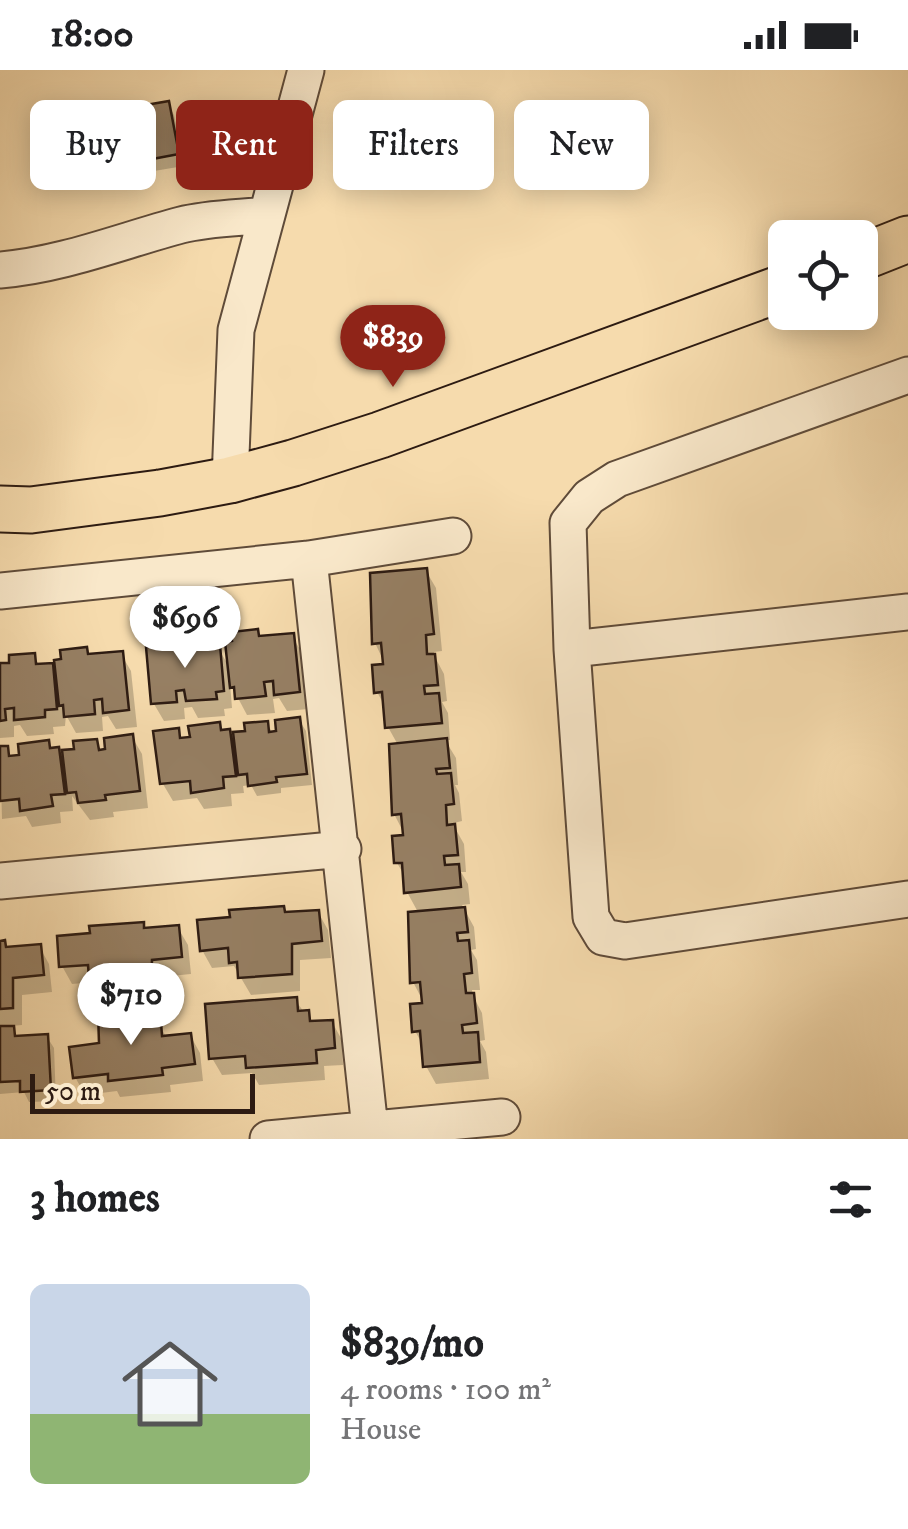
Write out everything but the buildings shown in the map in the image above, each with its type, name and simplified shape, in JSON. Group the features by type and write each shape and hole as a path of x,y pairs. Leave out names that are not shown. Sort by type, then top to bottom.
{"main road":[{"path":"878,251 908,240"},
{"path":"0,509 50,508 230,480 380,435 768,293"}],"street":[{"path":"230,480 236,330 306,70"},
{"path":"0,270 85,253 186,224 266,215"},
{"path":"908,375 617,479 589,497 568,523 572,648 591,917 603,937 624,941 908,900"},
{"path":"0,591 309,558 454,536"},
{"path":"309,558 370,1129"},
{"path":"572,648 908,612"},
{"path":"0,881 342,849"},
{"path":"268,1139 502,1117"}]}
